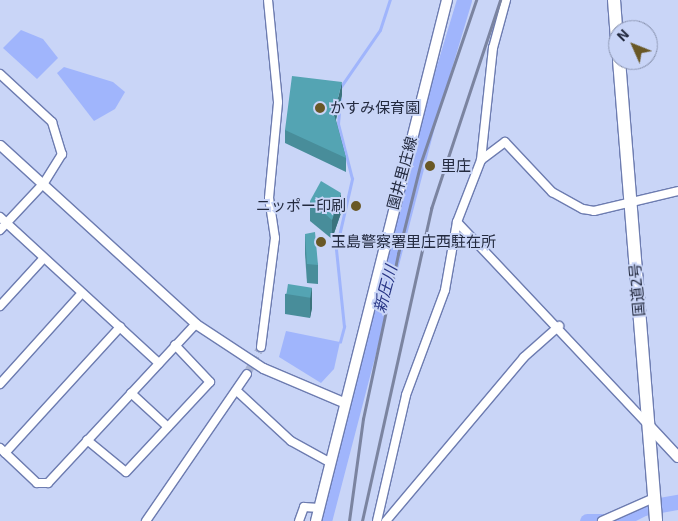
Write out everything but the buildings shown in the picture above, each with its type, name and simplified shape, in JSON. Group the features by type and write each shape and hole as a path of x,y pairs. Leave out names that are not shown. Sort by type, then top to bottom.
{"highway":[{"path":"614,0 616,20"},
{"name":"国道2号","path":"619,70 650,427 656,521"}],"main road":[{"name":"園井里庄線","path":"316,521 343,402 447,0"},
{"path":"650,427 678,457"}],"street":[{"path":"261,346 275,238 269,198 278,102 268,0"},
{"path":"377,521 406,395 445,290 457,222 481,160 493,48 506,0"},
{"path":"0,74 52,122 62,158 43,184 0,230"},
{"path":"481,160 505,142 552,192 583,209 594,211 630,201 678,192"},
{"path":"0,145 196,324 263,368 343,402"},
{"path":"0,217 159,363"},
{"path":"457,222 559,326 650,427"},
{"path":"0,306 44,258"},
{"path":"0,384 82,293"},
{"path":"120,327 3,450 37,483 48,483 196,324"},
{"path":"386,521 524,357 559,326"},
{"path":"87,440 126,472 210,382 175,346"},
{"path":"146,521 238,392 247,374"},
{"path":"238,392 291,441 329,462"},
{"path":"131,393 168,427"},
{"path":"602,521 654,498"},
{"path":"299,521 304,507 319,508"}],"water":[{"path":"21,30 43,39 58,58 37,79 3,48"},
{"path":"64,67 113,82 125,92 115,109 94,121 57,73"},
{"path":"286,331 340,342 334,369 321,383 279,357"}],"waterway":[{"path":"340,88 380,30 390,0"},
{"name":"新圧川","path":"324,521 431,110 464,0"},
{"path":"340,99 338,124 352,179 336,249 344,327 340,342"},
{"path":"587,521 618,521 643,508 678,502"}],"tunnel":[{"path":"247,374 261,347"}],"railway":[{"path":"349,521 363,419 398,254 421,162 476,0"},
{"path":"362,521 431,209 500,0"}],"place":[{"name":"かすみ保育園","path":"320,108"},
{"name":"里庄","path":"430,166"},
{"name":"ニッポー印刷","path":"356,206"},
{"name":"玉島警察署里庄西駐在所","path":"321,242"}]}
